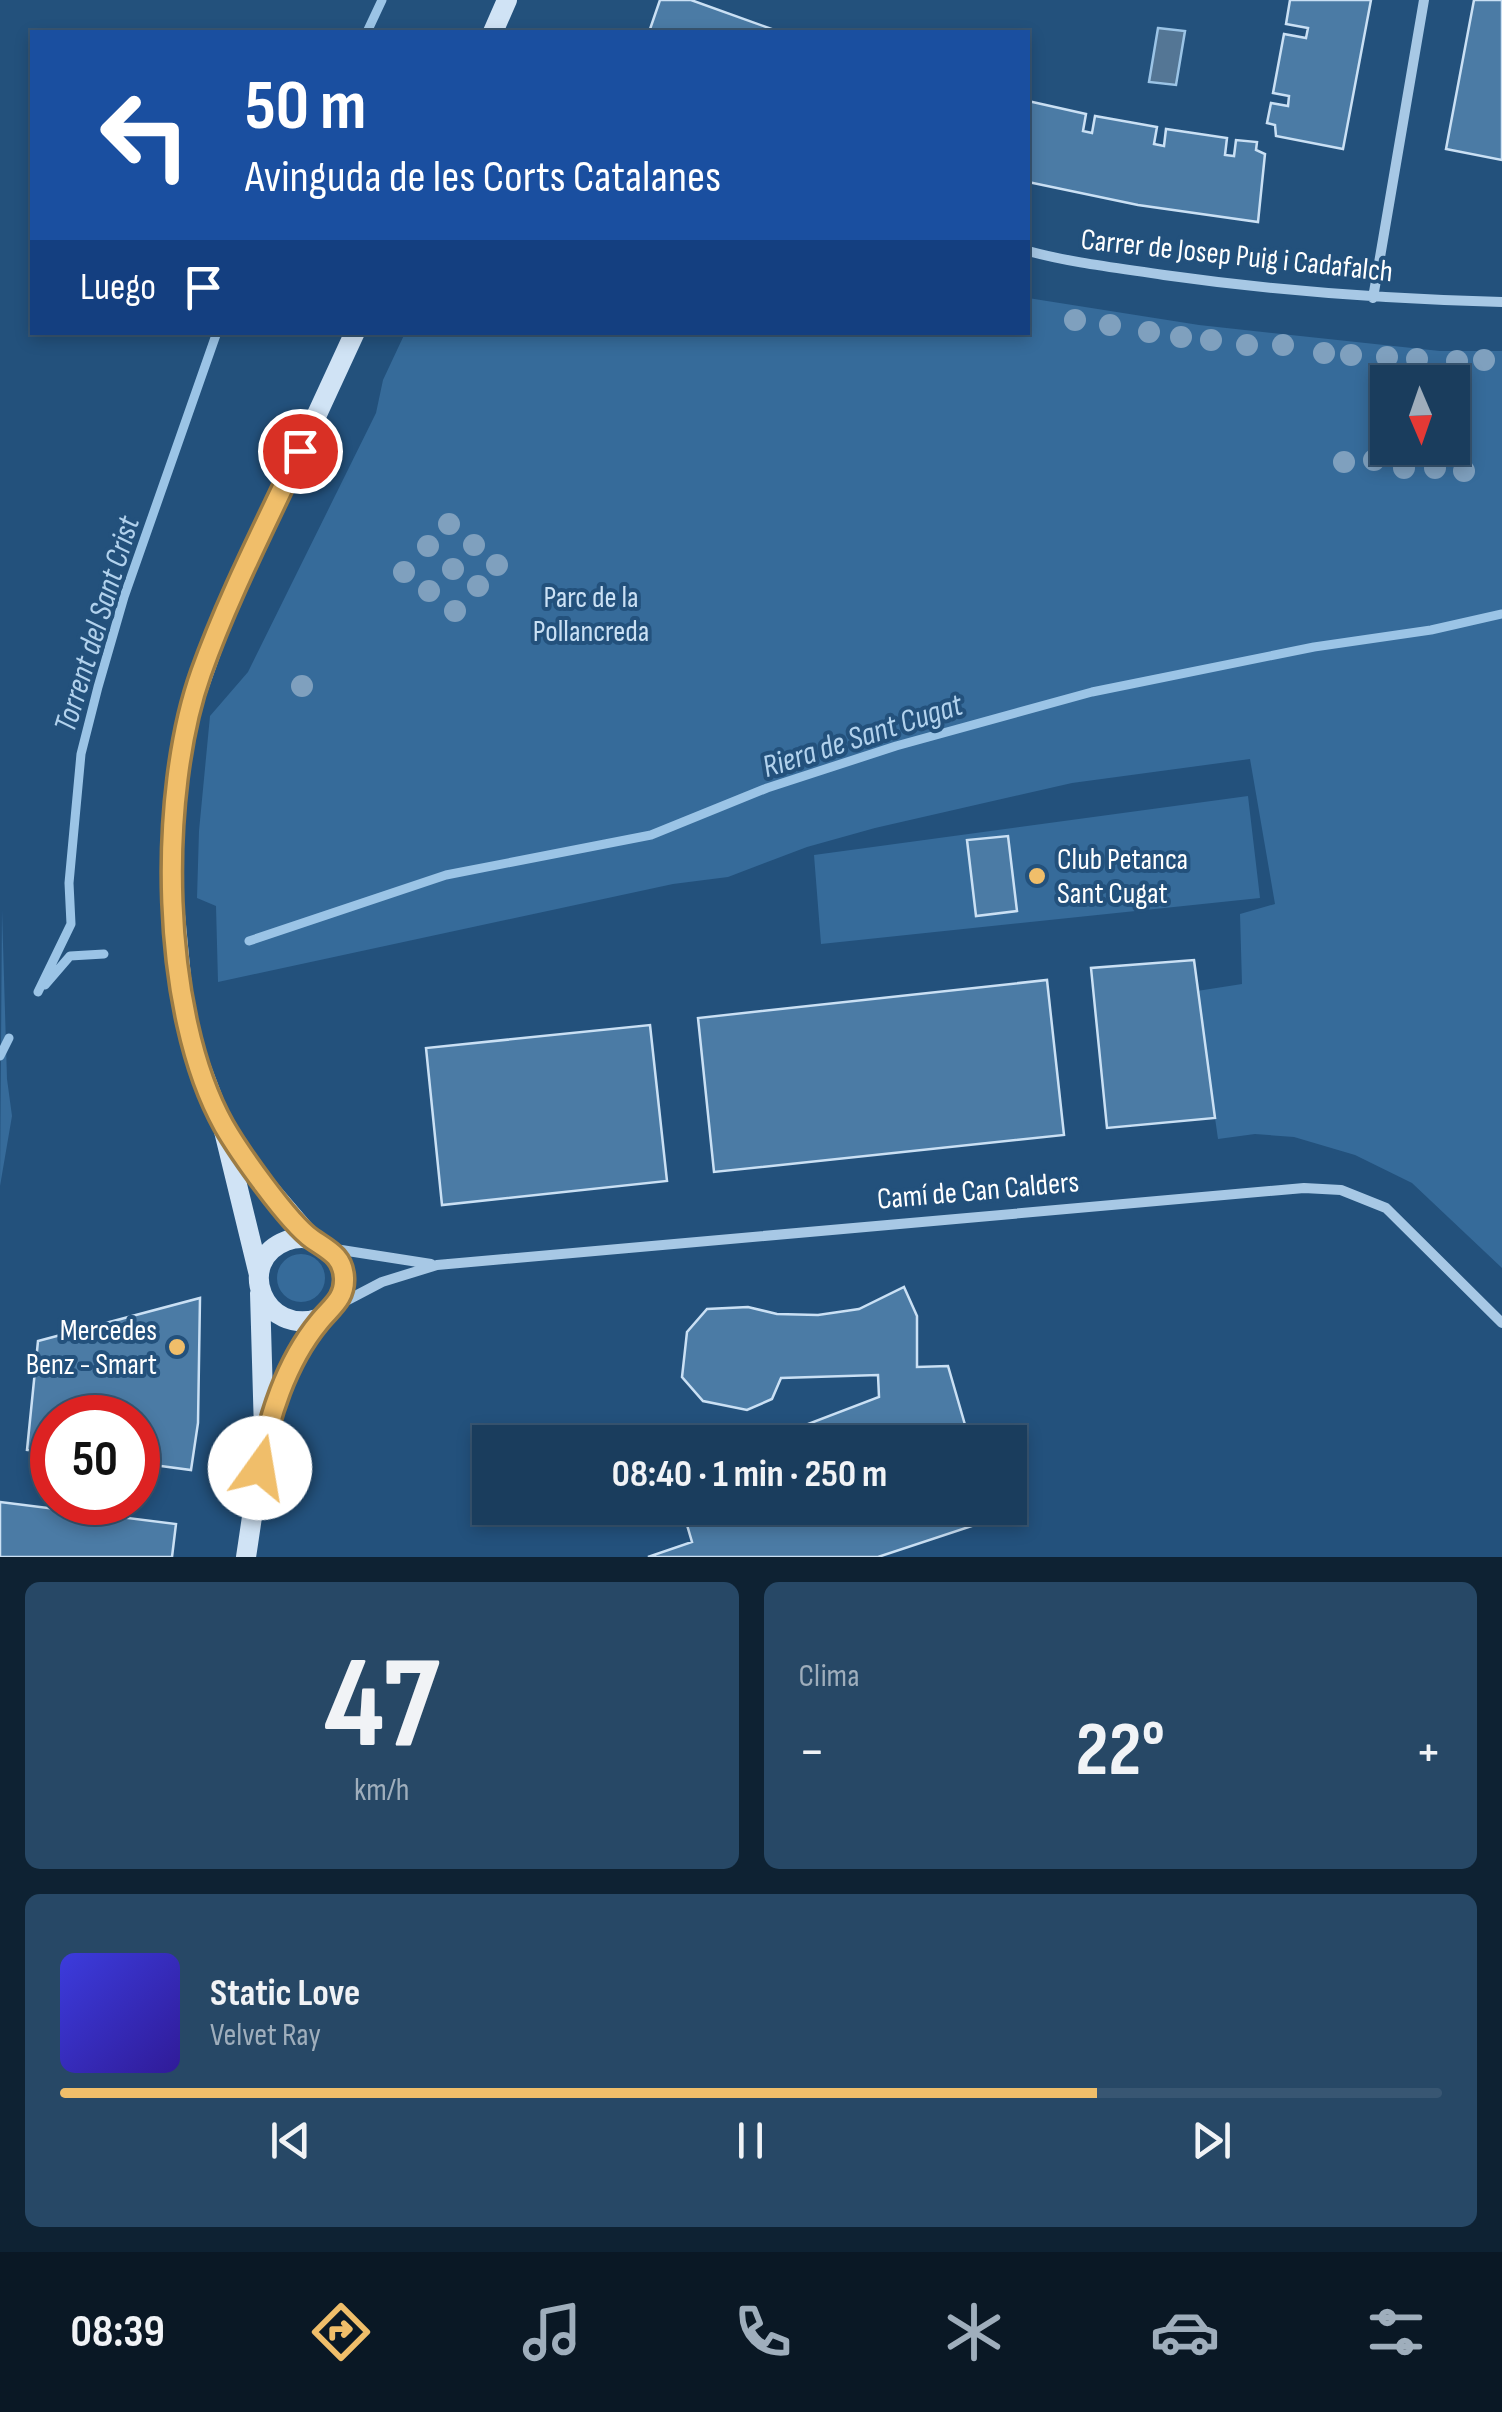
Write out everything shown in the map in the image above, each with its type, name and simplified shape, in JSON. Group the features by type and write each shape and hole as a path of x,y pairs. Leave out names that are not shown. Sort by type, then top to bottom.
{"main road":[{"path":"494,30 507,0"},
{"path":"246,1557 264,1438 260,1284 222,1123 194,1049 178,966 173,821 182,748 200,674 354,335"},
{"path":"222,1123 254,1170 342,1265 344,1278 342,1292 288,1374 264,1438"},
{"path":"320,1243 284,1241 272,1249 260,1284 276,1314 289,1320 302,1323 328,1312"}],"street":[{"path":"1372,298 1424,0"},
{"name":"Carrer de Josep Puig i Cadafalch","path":"1030,252 1246,286 1372,298 1502,302"},
{"name":"Camí de Can Calders","path":"320,1243 375,1258 438,1265 1304,1188 1341,1190 1386,1208 1502,1323"},
{"name":"Camí de Can Calders","path":"328,1312 382,1282 438,1265"},
{"name":"Camí de Can Calders","path":"1482,1302 1502,1311"}],"green space":[{"name":"Parc de la Pollancreda","path":"1030,298 1199,325 1440,351 1502,351 1502,1268 1412,1183 1355,1155 1294,1137 1255,1134 1218,1139 1197,991 1242,984 1240,914 1275,904 1250,759 1072,783 875,828 807,847 728,877 673,884 218,982 216,906 197,898 210,716 248,672 376,413 383,380 404,335 1030,335"},
{"name":"Club Petanca Sant Cugat","path":"1248,796 1260,898 821,944 814,855"},
{"path":"2,910 7,1079 12,1116 0,1186"},
{"path":"301,1254 318,1261 325,1278 318,1295 301,1302 284,1295 277,1278 284,1261"}],"shaded area":[{"path":"1158,28 1185,31 1176,85 1149,82"}],"building":[{"path":"660,0 691,0 774,30 650,30"},
{"path":"1290,0 1371,0 1343,149 1276,136 1275,125 1267,123 1271,103 1288,106 1289,96 1273,93 1284,34 1306,38 1308,28 1286,24"},
{"path":"1474,0 1502,0 1502,160 1446,149"},
{"path":"1030,101 1086,114 1083,131 1092,133 1095,116 1157,127 1154,144 1164,146 1166,129 1227,138 1225,155 1234,156 1236,140 1257,142 1256,150 1265,154 1258,222 1138,205 1030,182"},
{"path":"1008,836 1017,911 976,916 967,840"},
{"path":"1194,960 1215,1118 1107,1128 1091,968"},
{"path":"1047,980 1064,1135 714,1172 698,1018"},
{"path":"650,1025 667,1181 442,1205 426,1048"},
{"path":"904,1287 917,1316 917,1367 948,1366 965,1425 806,1425 879,1397 878,1375 781,1378 772,1399 747,1410 703,1401 682,1377 687,1332 707,1309 748,1307 777,1314 818,1315 859,1309"},
{"path":"200,1298 198,1423 191,1470 160,1466 160,1395 33,1395 38,1341"},
{"path":"0,1502 30,1506 30,1525 176,1524 172,1557 0,1557"},
{"path":"687,1525 975,1525 878,1557 648,1557 692,1542"}],"waterway":[{"name":"Torrent del Sant Crist","path":"368,30 382,0"},
{"name":"Torrent del Sant Crist","path":"38,992 71,924 69,883 81,754 98,687 124,597 216,335"},
{"name":"Riera de Sant Cugat","path":"249,941 446,875 651,835 767,788 896,746 1092,692 1502,614"},
{"name":"Riera de Sant Cugat","path":"45,985 70,956 104,954"},
{"name":"Riera de Sant Cugat","path":"0,1056 9,1038"}],"place":[{"name":"Club Petanca Sant Cugat","path":"1037,876"},
{"name":"Mercedes Benz - Smart","path":"177,1347"}],"route":[{"path":"260,1468 264,1438 288,1374 322,1318 337,1304 344,1278 342,1265 334,1254 296,1222 222,1123 194,1049 178,966 173,821 182,748 200,674 300,451"}]}
